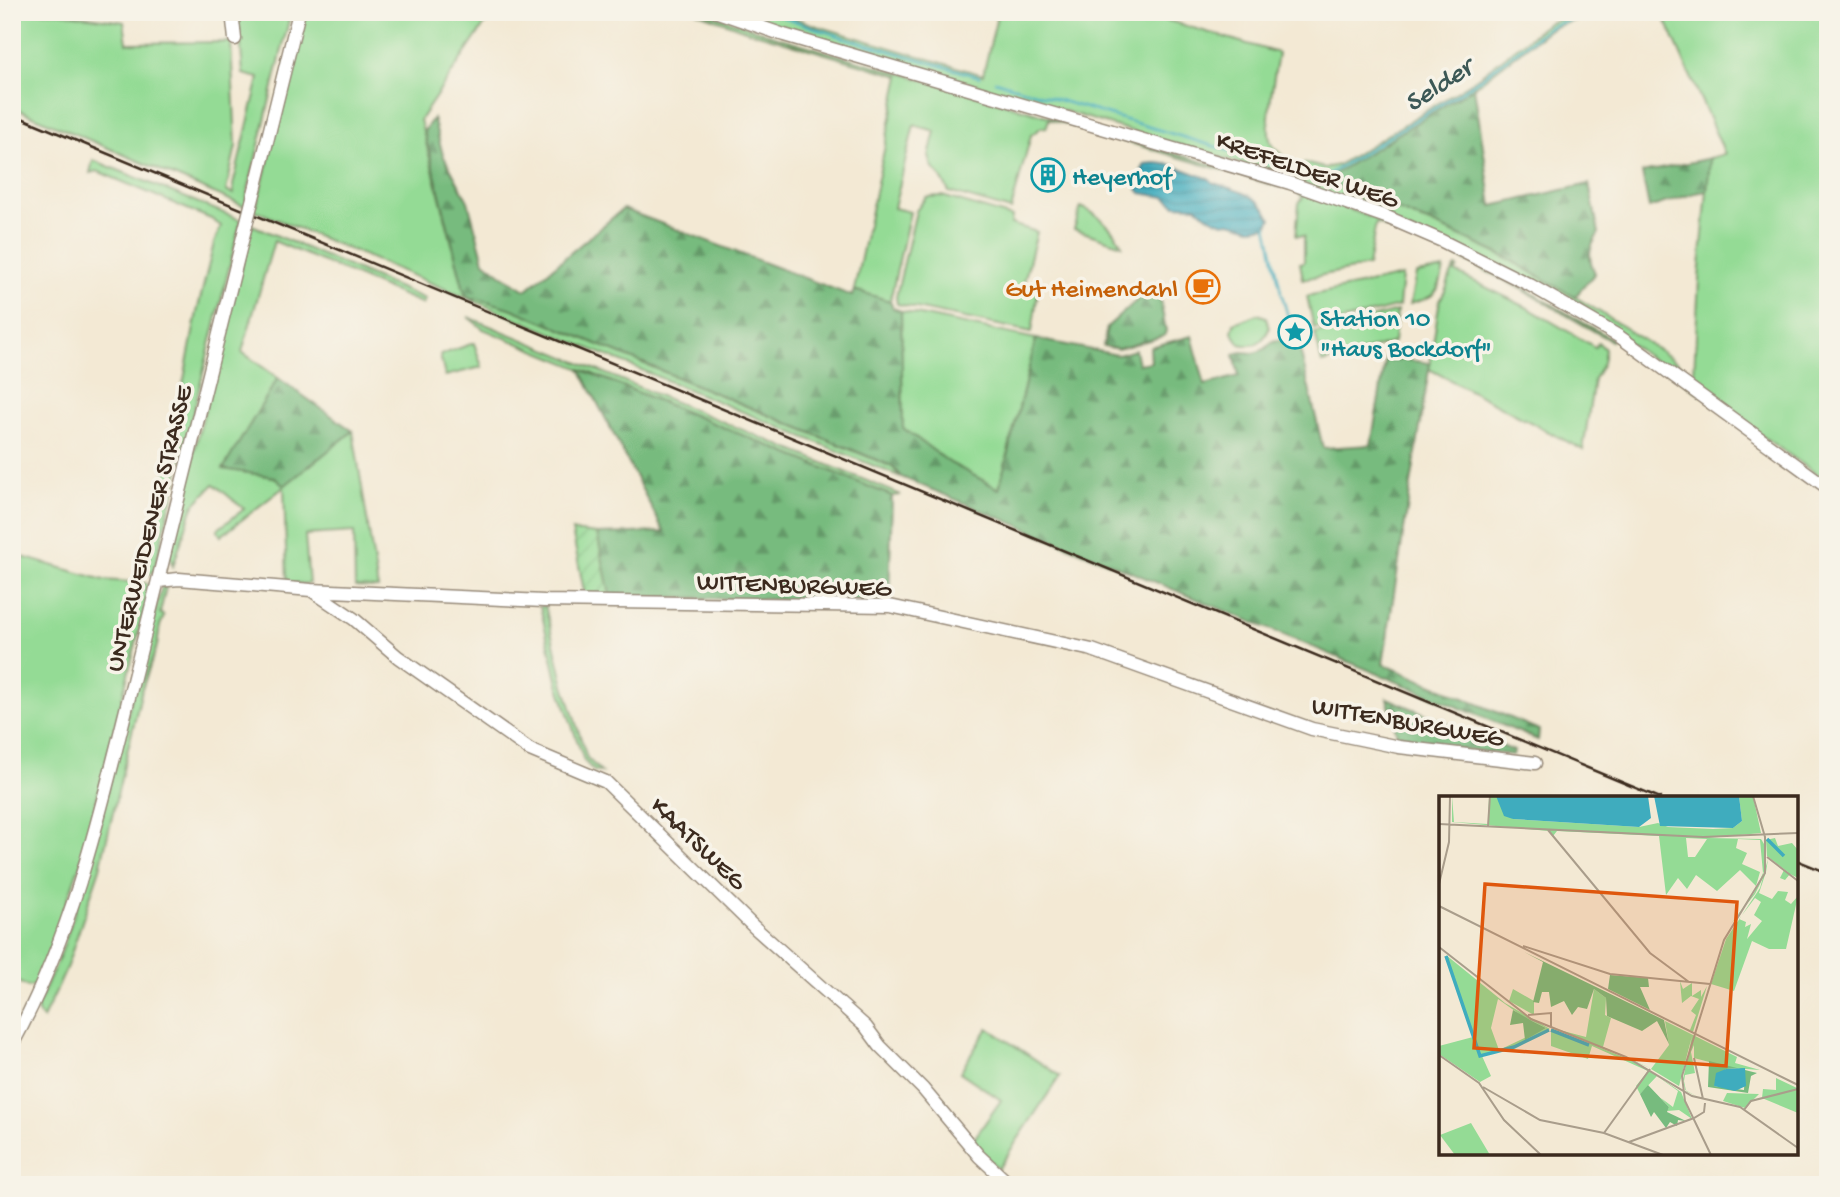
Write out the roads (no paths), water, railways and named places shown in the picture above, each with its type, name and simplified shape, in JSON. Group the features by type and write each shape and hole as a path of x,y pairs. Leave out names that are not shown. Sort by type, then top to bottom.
{"street":[{"path":"232,12 236,39"},
{"name":"UNTERWEIDENER STRASSE","path":"12,1045 28,1016 72,910 158,581 299,12"},
{"name":"KREFELDER WEG","path":"718,12 785,35 1279,179 1389,218 1530,285 1620,337 1828,488"},
{"name":"WITTENBURGWEG","path":"158,581 179,579 311,590 544,601 890,606 1092,650 1312,729 1399,747 1535,763"},
{"name":"KAATSWEG","path":"311,590 354,619 398,657 530,750 606,782 754,927 866,1027 979,1156 1010,1185"}],"water":[{"path":"1145,164 1172,165 1247,195 1261,204 1271,219 1267,226 1251,228 1230,222 1223,223 1207,216 1196,206 1176,205 1165,197 1141,193 1135,185"}],"waterway":[{"name":"Selder","path":"768,12 842,37 980,77"},
{"name":"Selder","path":"1299,171 1324,177 1472,85 1549,27 1593,12"},
{"name":"Selder","path":"1823,12 1828,44"},
{"name":"Selder","path":"995,81 1287,168"},
{"path":"1267,226 1281,292"},
{"path":"1282,295 1290,324"}],"railway":[{"path":"12,114 1655,796"},
{"path":"1798,861 1828,873"}],"place":[{"name":"Heyerhof","path":"1048,175"},
{"name":"Gut Heimendahl","path":"1203,287"},
{"name":"Station 10 \"Haus Bockdorf\"","path":"1295,332"}]}
